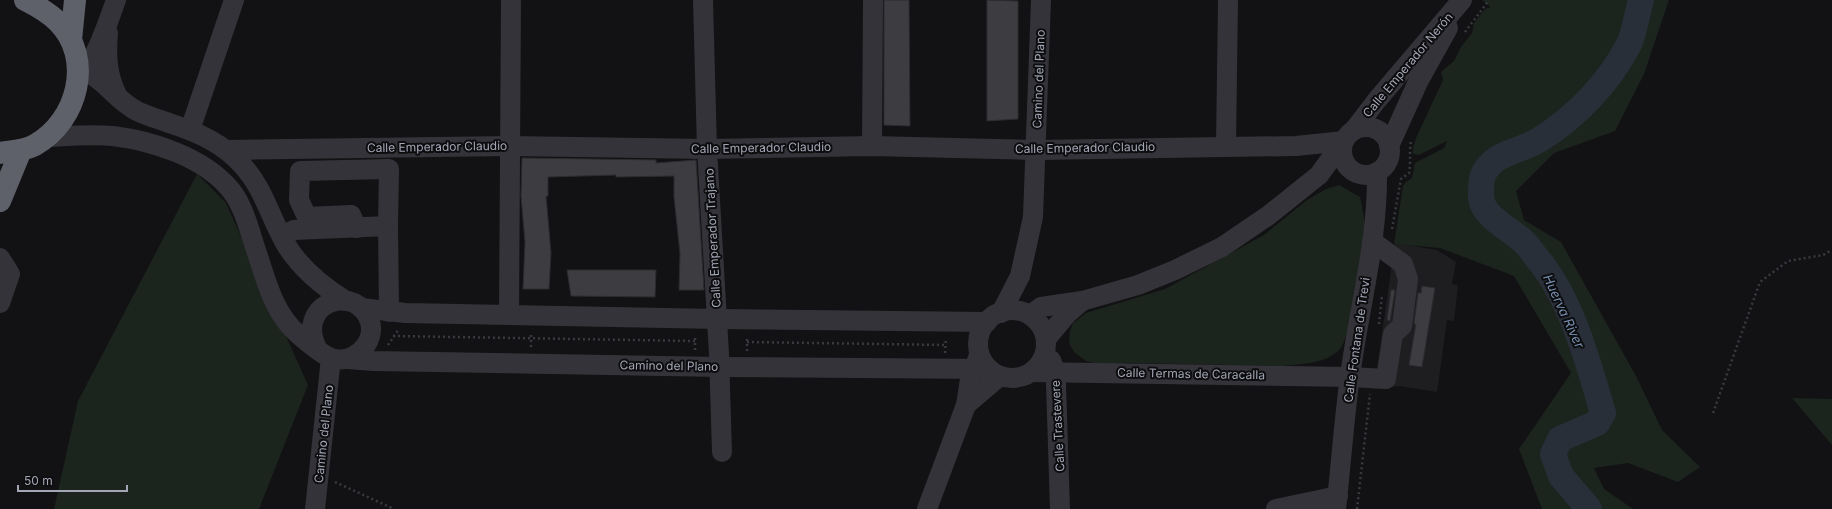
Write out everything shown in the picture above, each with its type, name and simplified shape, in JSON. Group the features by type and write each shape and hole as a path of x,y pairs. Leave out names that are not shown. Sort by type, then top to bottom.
{"highway":[{"path":"0,153 21,150 35,145 47,137 65,118 76,92 81,72 71,40 59,22 42,9 25,0"},
{"path":"71,40 75,0"},
{"path":"0,201 21,150"}],"street":[{"path":"47,137 112,136 151,144 183,156 218,177 230,190 239,204 274,301 283,318 298,334 332,355 364,349 370,337 370,323 367,315 353,304 324,286 292,254 265,198 244,166 226,150 204,136 138,112 119,99 105,85 81,72 108,21 116,0"},
{"path":"190,130 234,0"},
{"path":"509,315 511,0"},
{"name":"Calle Emperador Trajano","path":"702,0 707,149 718,319 722,452"},
{"path":"872,146 873,0"},
{"name":"Camino del Plano","path":"994,317 1020,276 1033,217 1042,0"},
{"path":"1226,146 1228,0"},
{"path":"1389,146 1418,82 1434,56 1462,0"},
{"name":"Calle Emperador Nerón","path":"1029,315 1045,306 1082,301 1154,279 1222,247 1269,215 1319,175 1377,100 1462,0"},
{"path":"108,21 106,61 111,80 119,99"},
{"path":"1361,128 1376,130 1382,133 1389,146 1390,154 1387,161 1383,168 1377,172 1364,175 1351,170 1342,158 1347,138 1361,128"},
{"name":"Calle Emperador Claudio","path":"226,150 510,146 707,149 872,146 1036,150 1296,146 1347,138"},
{"path":"1296,146 1312,158 1319,175"},
{"path":"357,228 352,215 307,217 300,200 300,171 389,169 388,226 397,313"},
{"name":"Calle Emperador Nerón","path":"1319,175 1351,170"},
{"name":"Calle Fontana de Trevi","path":"1337,502 1350,376 1372,241 1377,197 1377,172"},
{"path":"282,236 294,230 388,226"},
{"name":"Calle Termas de Caracalla","path":"1032,372 1350,376 1386,379 1393,334 1389,325 1395,278 1394,258 1372,241"},
{"path":"0,258 10,274 0,303"},
{"name":"Camino del Plano","path":"1020,276 1029,315"},
{"path":"332,355 312,334 313,319 318,310 326,304 336,300 397,313 747,320 947,322 994,317 1015,311 1029,315 1040,325 1046,342 1042,360 1032,372 1016,378 985,367"},
{"name":"Calle Emperador Nerón","path":"1046,342 1066,314 1082,301"},
{"path":"927,509 966,405 985,367 979,340 980,333 994,317"},
{"name":"Calle Trastevere","path":"1046,342 1055,372 1060,509"},
{"name":"Camino del Plano","path":"315,509 320,476 332,355 379,361 747,368 945,369 985,367"},
{"path":"966,405 985,367"},
{"path":"1276,509 1337,502"}],"path":[{"path":"1713,413 1760,282 1788,261 1823,255 1832,250"},
{"path":"379,361 393,336 405,323 397,313"},
{"path":"530,364 532,316"},
{"path":"695,367 696,319"},
{"path":"747,320 747,368"},
{"path":"945,369 947,322"},
{"path":"393,336 695,341"},
{"path":"747,342 946,345"},
{"path":"320,476 394,509"}],"shaded area":[{"path":"1482,0 1669,0 1644,74 1615,131 1554,153 1516,191 1524,220 1561,242 1636,376 1662,430 1700,467 1678,482 1628,463 1594,468 1604,489 1633,509 1542,509 1519,449 1571,373 1514,276 1440,248 1394,244 1403,186 1412,178 1415,163 1444,148 1447,141 1419,155 1413,154 1416,138 1443,80 1441,72 1454,61 1461,47 1472,33 1474,23 1485,9 1491,7"},
{"path":"197,174 226,203 308,385 259,509 54,509 78,401"},
{"path":"1339,185 1360,197 1365,234 1356,297 1348,330 1340,349 1328,358 1305,364 1282,366 1129,363 1103,365 1086,361 1074,352 1069,343 1070,331 1073,323 1086,313 1165,289 1264,235 1307,200 1326,189"},
{"path":"1395,243 1437,250 1456,262 1452,284 1458,285 1454,321 1447,320 1437,392 1400,386 1374,389"},
{"path":"1792,398 1832,399 1832,445"}],"building":[{"path":"884,0 909,0 910,126 884,125"},
{"path":"987,0 1018,1 1018,119 987,121"},
{"path":"522,158 656,160 656,163 696,160 704,290 679,290 680,253 674,197 674,176 616,177 616,175 548,177 548,196 546,196 551,253 549,289 523,289 525,242 521,196"},
{"path":"567,270 656,270 655,297 571,296"},
{"path":"1422,286 1435,288 1422,367 1409,365 1416,324 1414,324 1418,293 1421,293"},
{"path":"1391,290 1395,290 1390,321 1387,320"}],"waterway":[{"name":"Huerva River","path":"1589,509 1561,476 1553,454 1560,439 1597,423 1603,413 1585,353 1569,312 1549,275 1524,242 1486,211 1481,197 1481,182 1483,174 1493,162 1502,156 1534,143 1553,131 1590,98 1612,72 1629,44 1641,0"}]}
